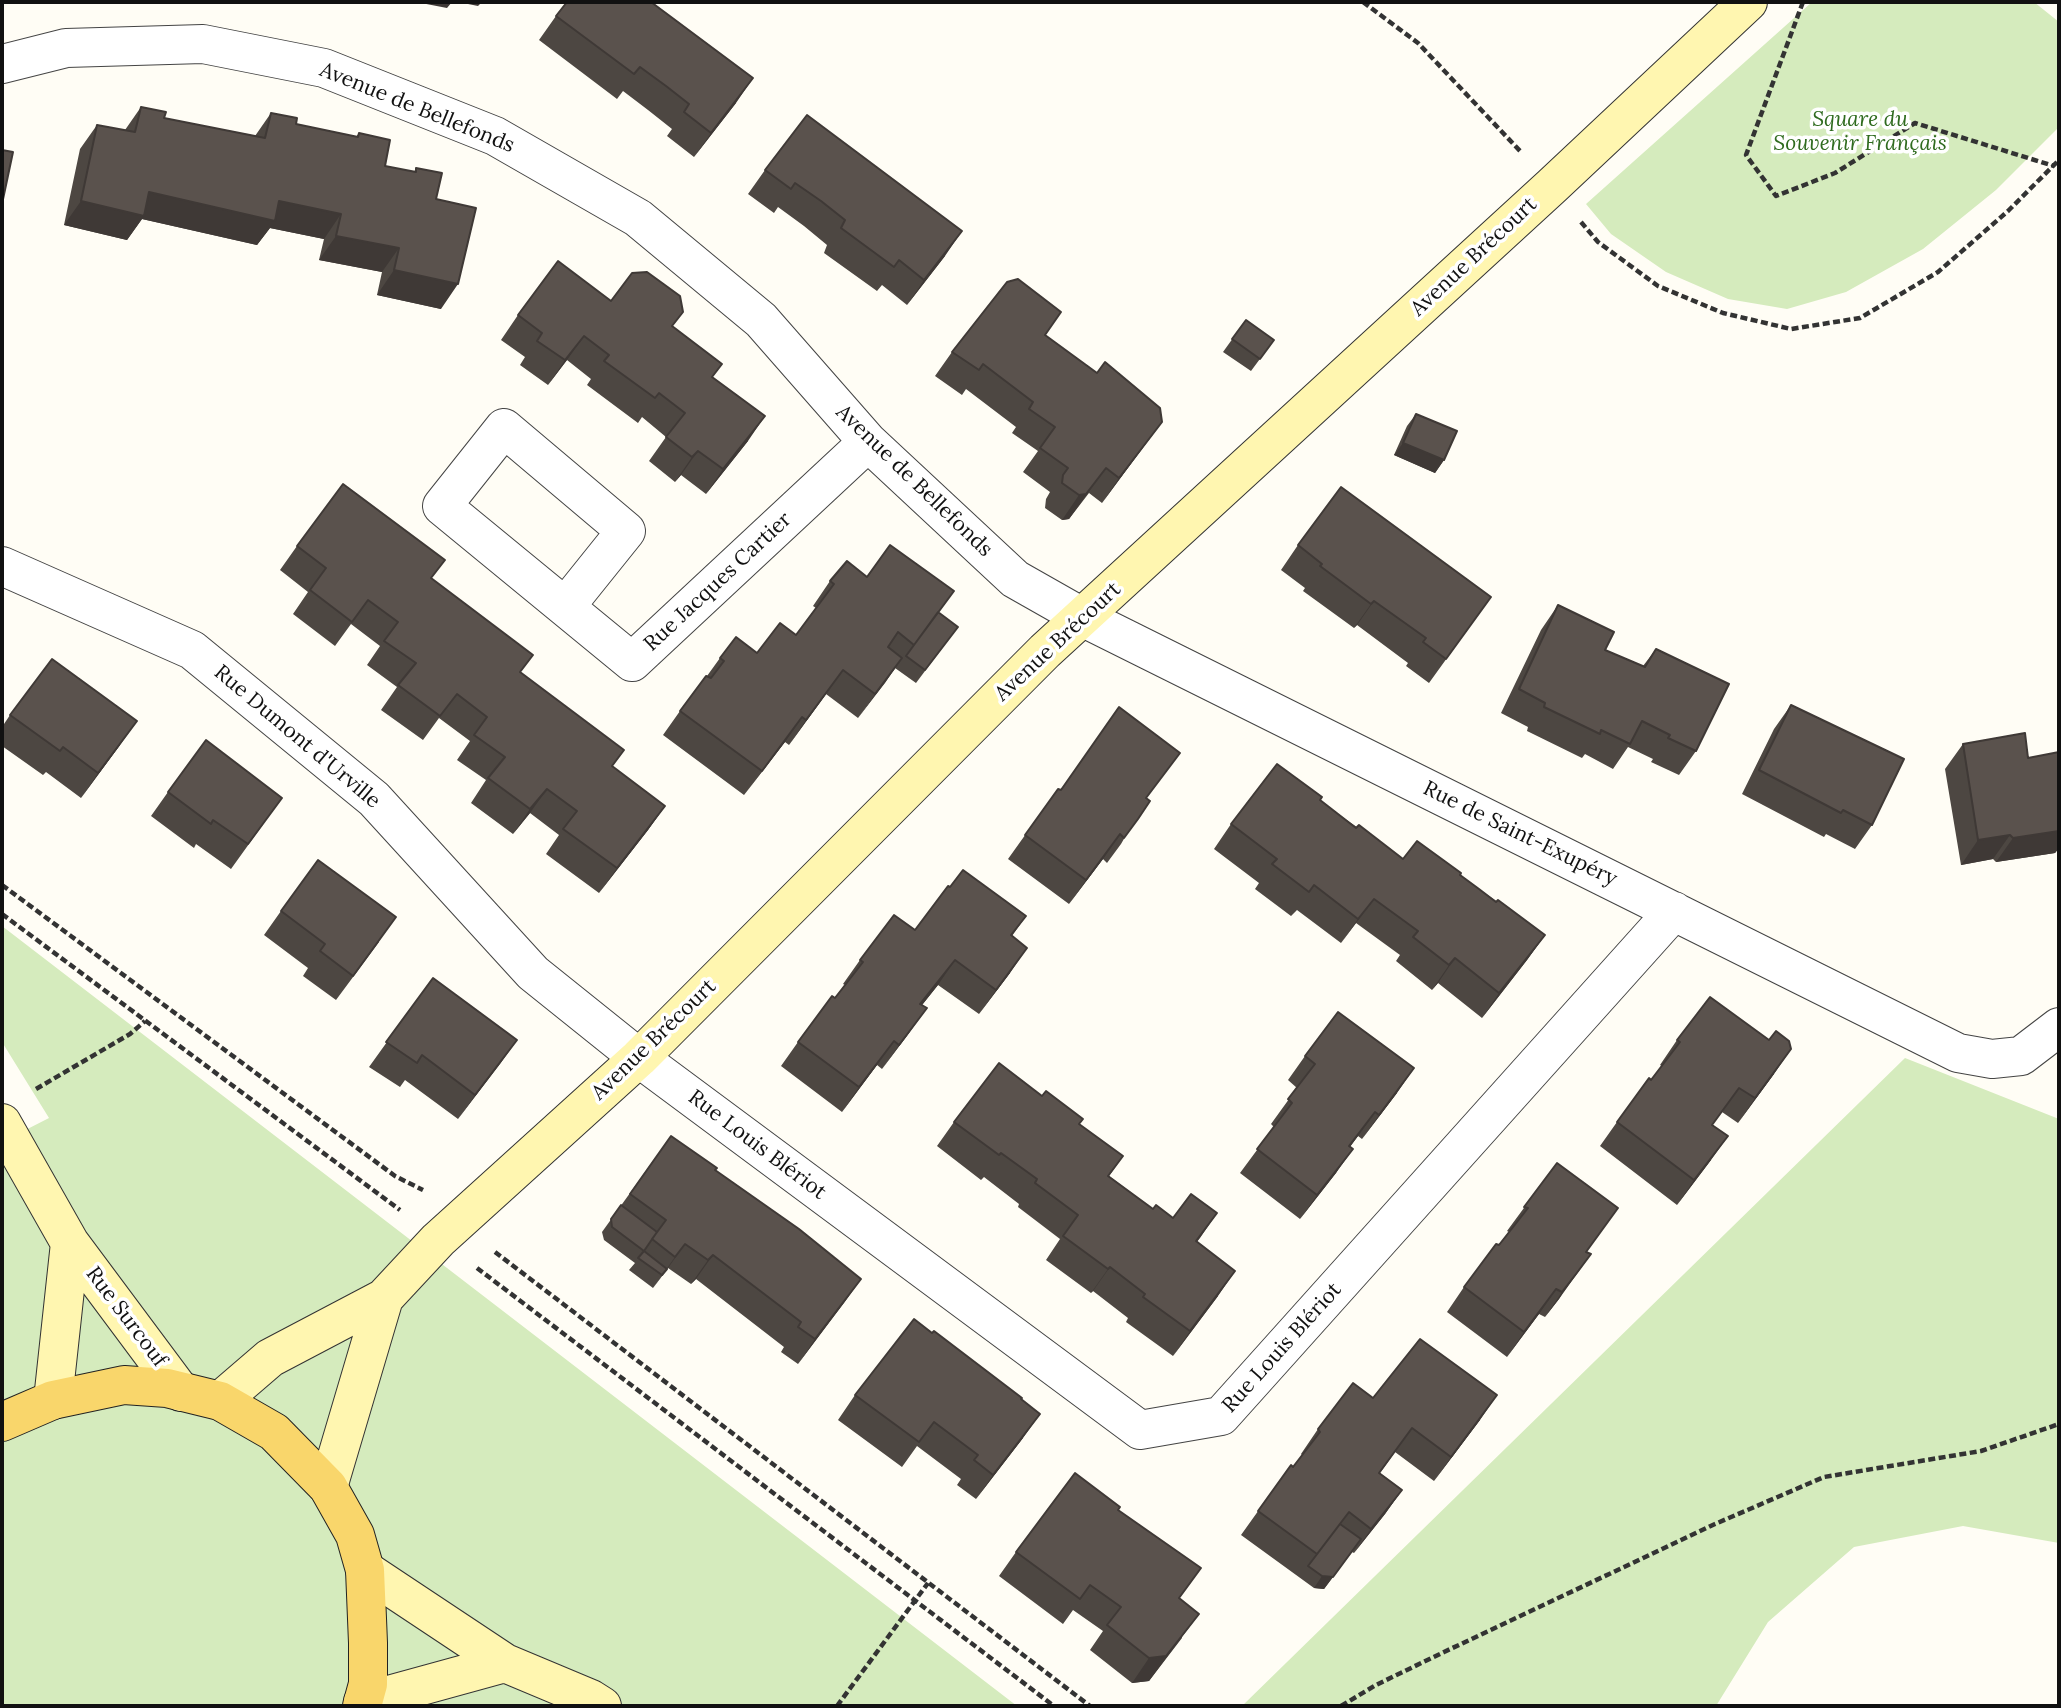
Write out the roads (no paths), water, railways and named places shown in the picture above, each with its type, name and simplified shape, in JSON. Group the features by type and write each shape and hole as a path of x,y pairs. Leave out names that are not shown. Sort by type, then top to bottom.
{"main road":[{"name":"Avenue Brécourt","path":"220,1401 270,1358 384,1298 438,1240 639,1058 1013,682 1748,2"},
{"name":"Rue Surcouf","path":"13,1110 70,1243 181,1392"},
{"name":"Rue Surcouf","path":"53,1400 70,1243"},
{"name":"Avenue Brécourt","path":"328,1487 384,1298"},
{"path":"2,1422 53,1400 124,1385 167,1388 220,1401 274,1432 328,1487 355,1535 365,1570 368,1684 362,1704"},
{"path":"365,1570 505,1663 603,1706"},
{"path":"362,1704 505,1663"}],"street":[{"name":"Avenue de Bellefonds","path":"2,64 66,48 203,44 324,68 495,136 638,218 761,320 868,442 1015,579 1082,617"},
{"name":"Rue Jacques Cartier","path":"565,607 626,531 503,428 442,506 632,663 868,442"},
{"name":"Rue Dumont d'Urville","path":"2,566 192,650 374,799 533,973 639,1058"},
{"name":"Rue de Saint-Exupéry","path":"1082,617 1958,1053 1993,1059 2021,1056 2059,1027"},
{"name":"Rue Louis Blériot","path":"639,1058 1140,1430 1221,1416 1674,911"}],"park label":[{"name":"Square du Souvenir Français","path":"1860,132"}]}
